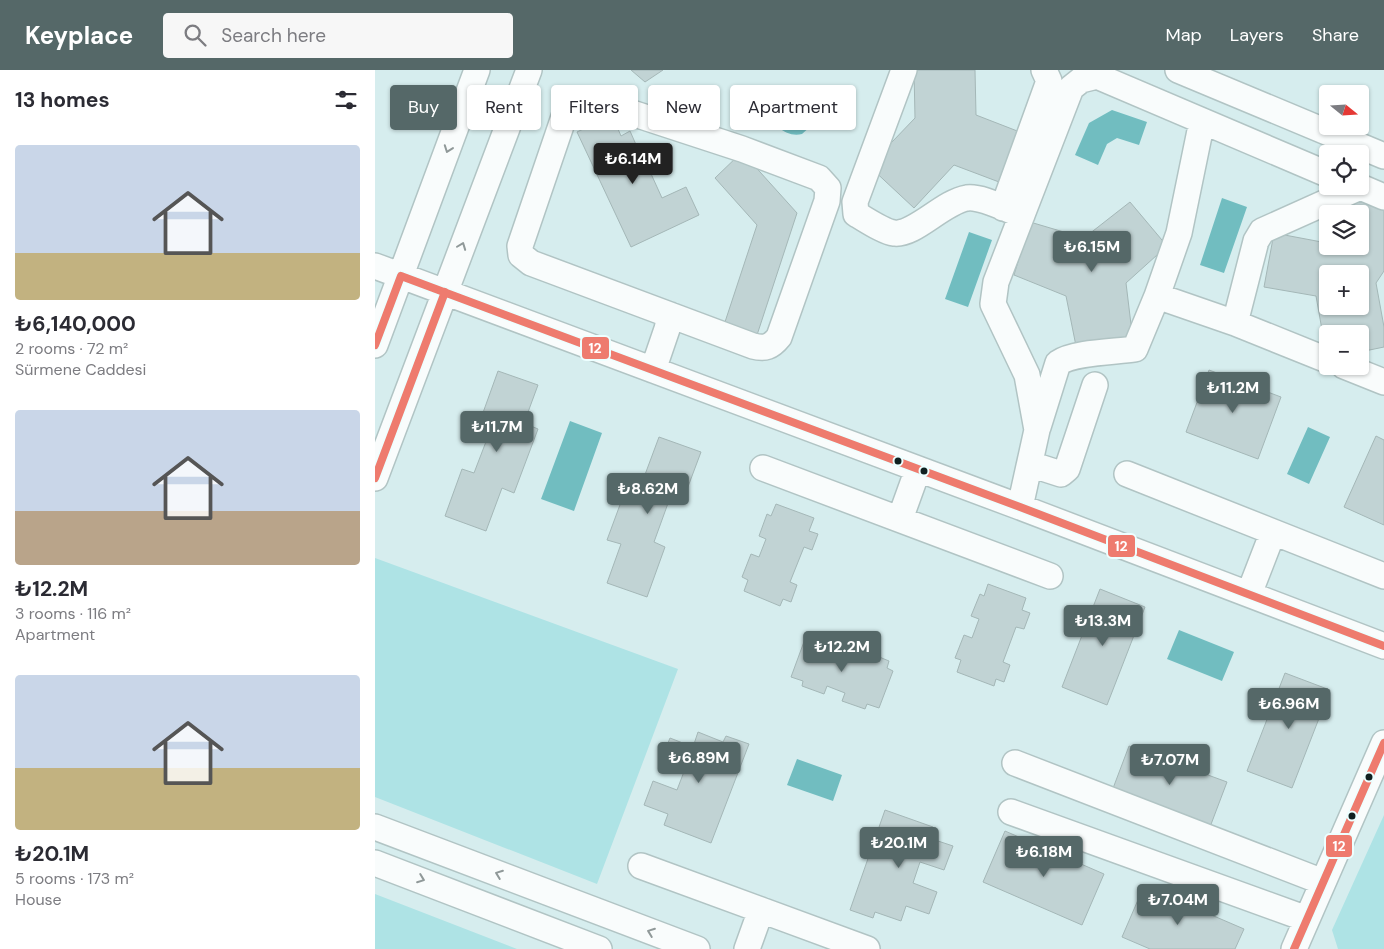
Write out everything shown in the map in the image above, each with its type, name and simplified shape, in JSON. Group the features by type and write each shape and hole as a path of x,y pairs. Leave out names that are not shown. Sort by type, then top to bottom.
{"street":[{"path":"375,345 477,70"},
{"path":"375,478 529,70"},
{"path":"904,70 855,202 856,214 892,233 904,233 944,207 967,198 981,200 1013,212"},
{"path":"1037,430 1027,375 993,304 996,282 1013,212 1049,81 1044,70"},
{"path":"1178,70 1384,156"},
{"path":"1013,212 1071,88 1081,80 1097,76 1319,171"},
{"path":"589,98 742,149 819,178 828,188 827,201 779,337 773,346 763,349 753,346 670,315 531,264 521,255 520,246 567,108 575,100 589,98"},
{"path":"1020,507 1037,430 1058,363 1066,358 1075,356 1135,349 1157,296 1179,233 1202,120"},
{"path":"1369,191 1384,198"},
{"path":"1235,323 1256,241 1262,231 1341,195"},
{"path":"375,266 1020,507 1384,646"},
{"path":"1157,296 1235,323 1319,357"},
{"path":"653,370 670,315"},
{"path":"1366,375 1384,382"},
{"path":"1029,464 1061,474 1067,470 1095,385"},
{"path":"763,468 1050,576"},
{"path":"900,519 918,469"},
{"path":"1127,474 1384,576"},
{"path":"1249,594 1273,532"},
{"path":"1294,949 1384,743"},
{"path":"1015,764 1323,882"},
{"path":"1011,812 1307,919"},
{"path":"375,826 697,949"},
{"path":"375,863 553,941 599,949"},
{"path":"641,866 867,949"},
{"path":"747,949 761,910"}],"shaded area":[{"path":"1112,110 1147,122 1139,145 1117,138 1107,144 1098,165 1075,155 1089,123"},
{"path":"783,130 806,130 802,134 796,135"},
{"path":"1222,198 1247,207 1224,273 1200,265"},
{"path":"969,232 992,240 968,307 945,299"},
{"path":"570,421 602,433 574,511 541,499"},
{"path":"1308,427 1330,437 1309,484 1287,474"},
{"path":"375,558 678,669 597,884 375,797"},
{"path":"1179,630 1234,652 1222,681 1167,659"},
{"path":"797,759 842,775 833,801 787,785"},
{"path":"1384,815 1384,949 1338,949 1332,930"},
{"path":"375,894 517,949 375,949"}],"building":[{"path":"631,70 663,70 645,82"},
{"path":"914,70 975,70 976,115 1025,134 1007,185 954,165 914,208 869,166 915,118"},
{"path":"581,130 618,130 621,136 630,131 641,156 635,159 640,169 647,165 662,198 686,187 699,215 631,247 577,132"},
{"path":"742,152 797,213 757,335 724,325 757,225 715,178"},
{"path":"1360,195 1363,195 1384,209 1384,271 1376,283 1384,327 1384,347 1369,350 1369,325 1321,325 1319,315 1369,315 1369,265 1319,265 1319,313 1316,296 1264,287 1274,233 1319,241 1319,255 1369,255 1369,205 1354,205"},
{"path":"1130,202 1167,246 1126,283 1133,341 1077,351 1066,296 1014,275 1030,222 1084,238"},
{"path":"1209,370 1281,397 1258,459 1186,432"},
{"path":"498,371 538,385 524,423 538,429 514,493 502,488 486,531 445,516 462,469 474,473 492,426 480,421"},
{"path":"1376,436 1384,440 1384,525 1344,507"},
{"path":"659,437 701,452 683,500 671,495 654,542 665,547 647,597 607,583 621,544 607,540 631,475 643,480"},
{"path":"776,504 814,518 809,531 818,534 812,550 804,547 790,582 797,585 791,602 783,599 780,606 744,591 748,580 742,577 751,554 759,557 766,539 759,536 767,514 771,516"},
{"path":"988,584 1026,598 1022,610 1030,613 1024,629 1016,627 1003,662 1010,665 1004,682 996,679 994,686 957,672 961,660 955,658 964,635 972,638 979,619 971,616 980,594 984,596"},
{"path":"1100,589 1145,607 1107,705 1062,687"},
{"path":"821,635 837,640 834,648 869,662 872,654 889,661 887,668 893,671 879,708 867,704 865,709 842,701 845,693 827,686 824,694 802,686 803,681 791,677 805,639 818,643"},
{"path":"1285,673 1330,690 1292,788 1247,771"},
{"path":"698,732 723,742 726,736 749,744 711,843 664,825 668,814 644,805 653,781 677,790 685,769 661,760 670,738 693,747"},
{"path":"1129,746 1227,782 1210,827 1112,791"},
{"path":"885,810 933,827 929,838 953,846 944,870 920,862 913,883 937,892 929,914 906,906 901,921 875,912 873,918 850,910"},
{"path":"1005,831 1104,874 1082,925 983,882"},
{"path":"1144,886 1244,929 1235,949 1150,949 1122,937"}],"transit line":[{"name":"12","path":"375,345 401,276 1020,507 1384,646"},
{"name":"12","path":"375,478 445,292"},
{"name":"12","path":"1294,949 1384,743"}]}
